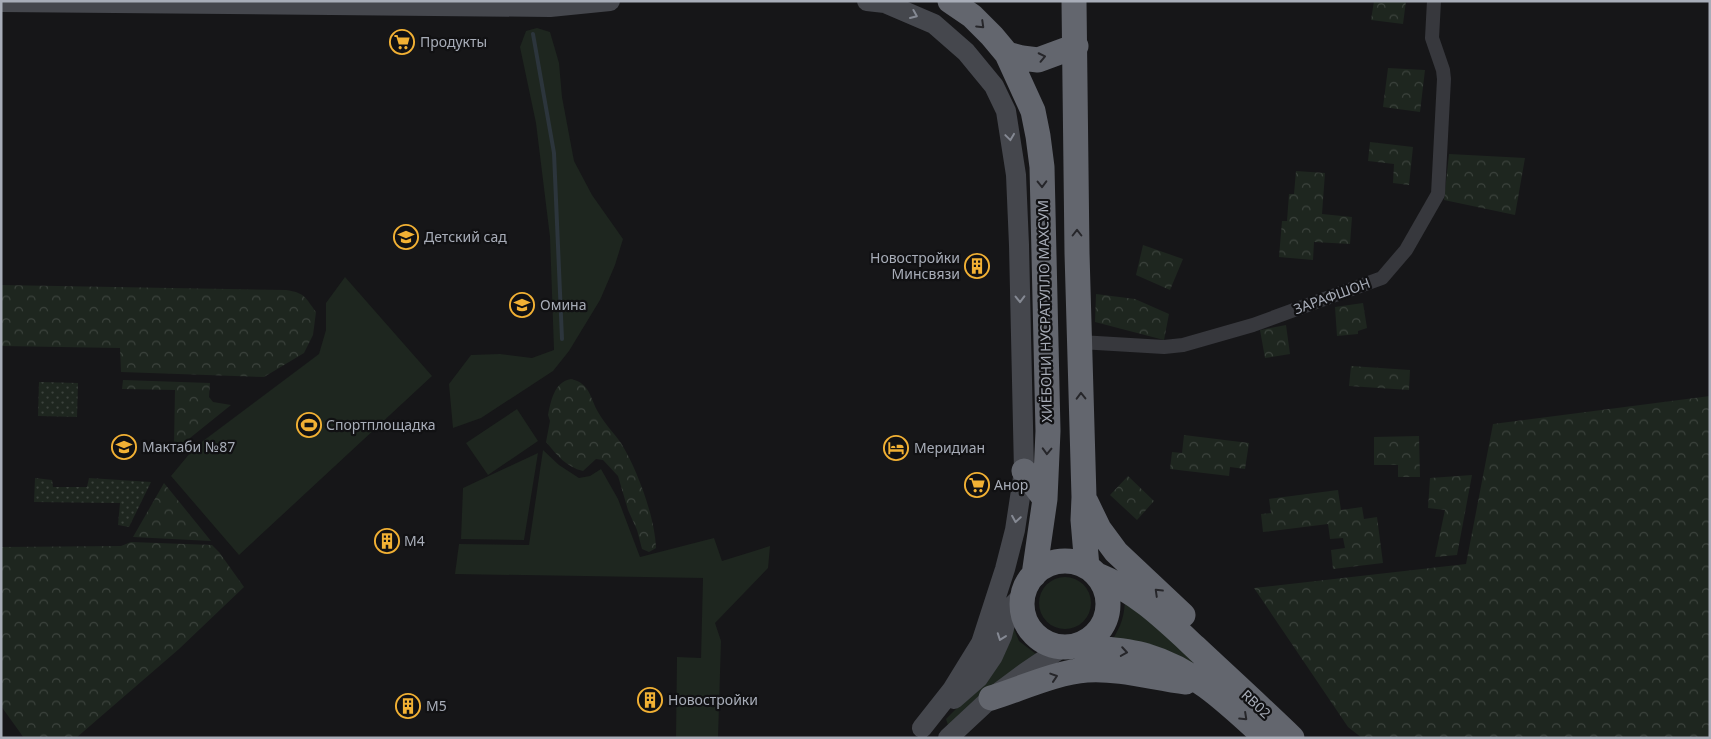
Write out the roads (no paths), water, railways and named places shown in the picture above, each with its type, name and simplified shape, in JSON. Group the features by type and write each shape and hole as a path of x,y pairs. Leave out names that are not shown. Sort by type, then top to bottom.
{"highway":[{"name":"ХИЁБОНИ НУСРАТУЛЛО МАХСУМ","path":"950,1 972,16 1007,54 1033,111 1038,136 1042,168 1048,431 1045,499 1029,585"},
{"path":"1070,646 1086,642 1095,635 1102,627 1107,616 1108,605 1104,584 1092,571 1083,520 1074,1"},
{"path":"1007,54 1038,60 1076,46"},
{"path":"1024,471 1045,499"},
{"path":"1084,496 1099,529 1116,552 1192,624 1215,684"},
{"path":"1065,561 1076,562 1112,581 1130,591 1178,632 1215,684 1147,656 1051,644 1031,630 1025,619 1022,606 1029,585 1043,567 1065,561"},
{"path":"992,698 1071,672 1087,670 1121,671 1215,684"},
{"name":"RB02","path":"1215,684 1266,738"},
{"name":"RB02","path":"1215,684 1292,738"}],"street":[{"path":"1,2 550,7 610,1"},
{"path":"867,1 885,3 934,24 966,52 994,86 1006,111 1016,175 1024,471 1015,530 1005,569 981,643 952,690 916,733"},
{"name":"ЗАРАФШОН","path":"1080,342 1164,347 1183,345 1253,324 1382,278 1406,250 1438,194 1444,79 1443,70 1432,38 1434,1"},
{"path":"916,733 978,678 993,656 1002,636 1009,609 1029,585"},
{"path":"948,738 992,698 1026,672 1070,646"}],"waterway":[{"path":"533,34 554,153 562,339"}],"place":[{"name":"Продукты","path":"402,42"},
{"name":"Детский сад","path":"406,237"},
{"name":"Новостройки Минсвязи","path":"977,266"},
{"name":"Омина","path":"522,305"},
{"name":"Спортплощадка","path":"309,425"},
{"name":"Мактаби №87","path":"124,447"},
{"name":"Меридиан","path":"896,448"},
{"name":"Анор","path":"977,485"},
{"name":"М4","path":"387,541"},
{"name":"Новостройки","path":"650,700"},
{"name":"М5","path":"408,706"}]}
